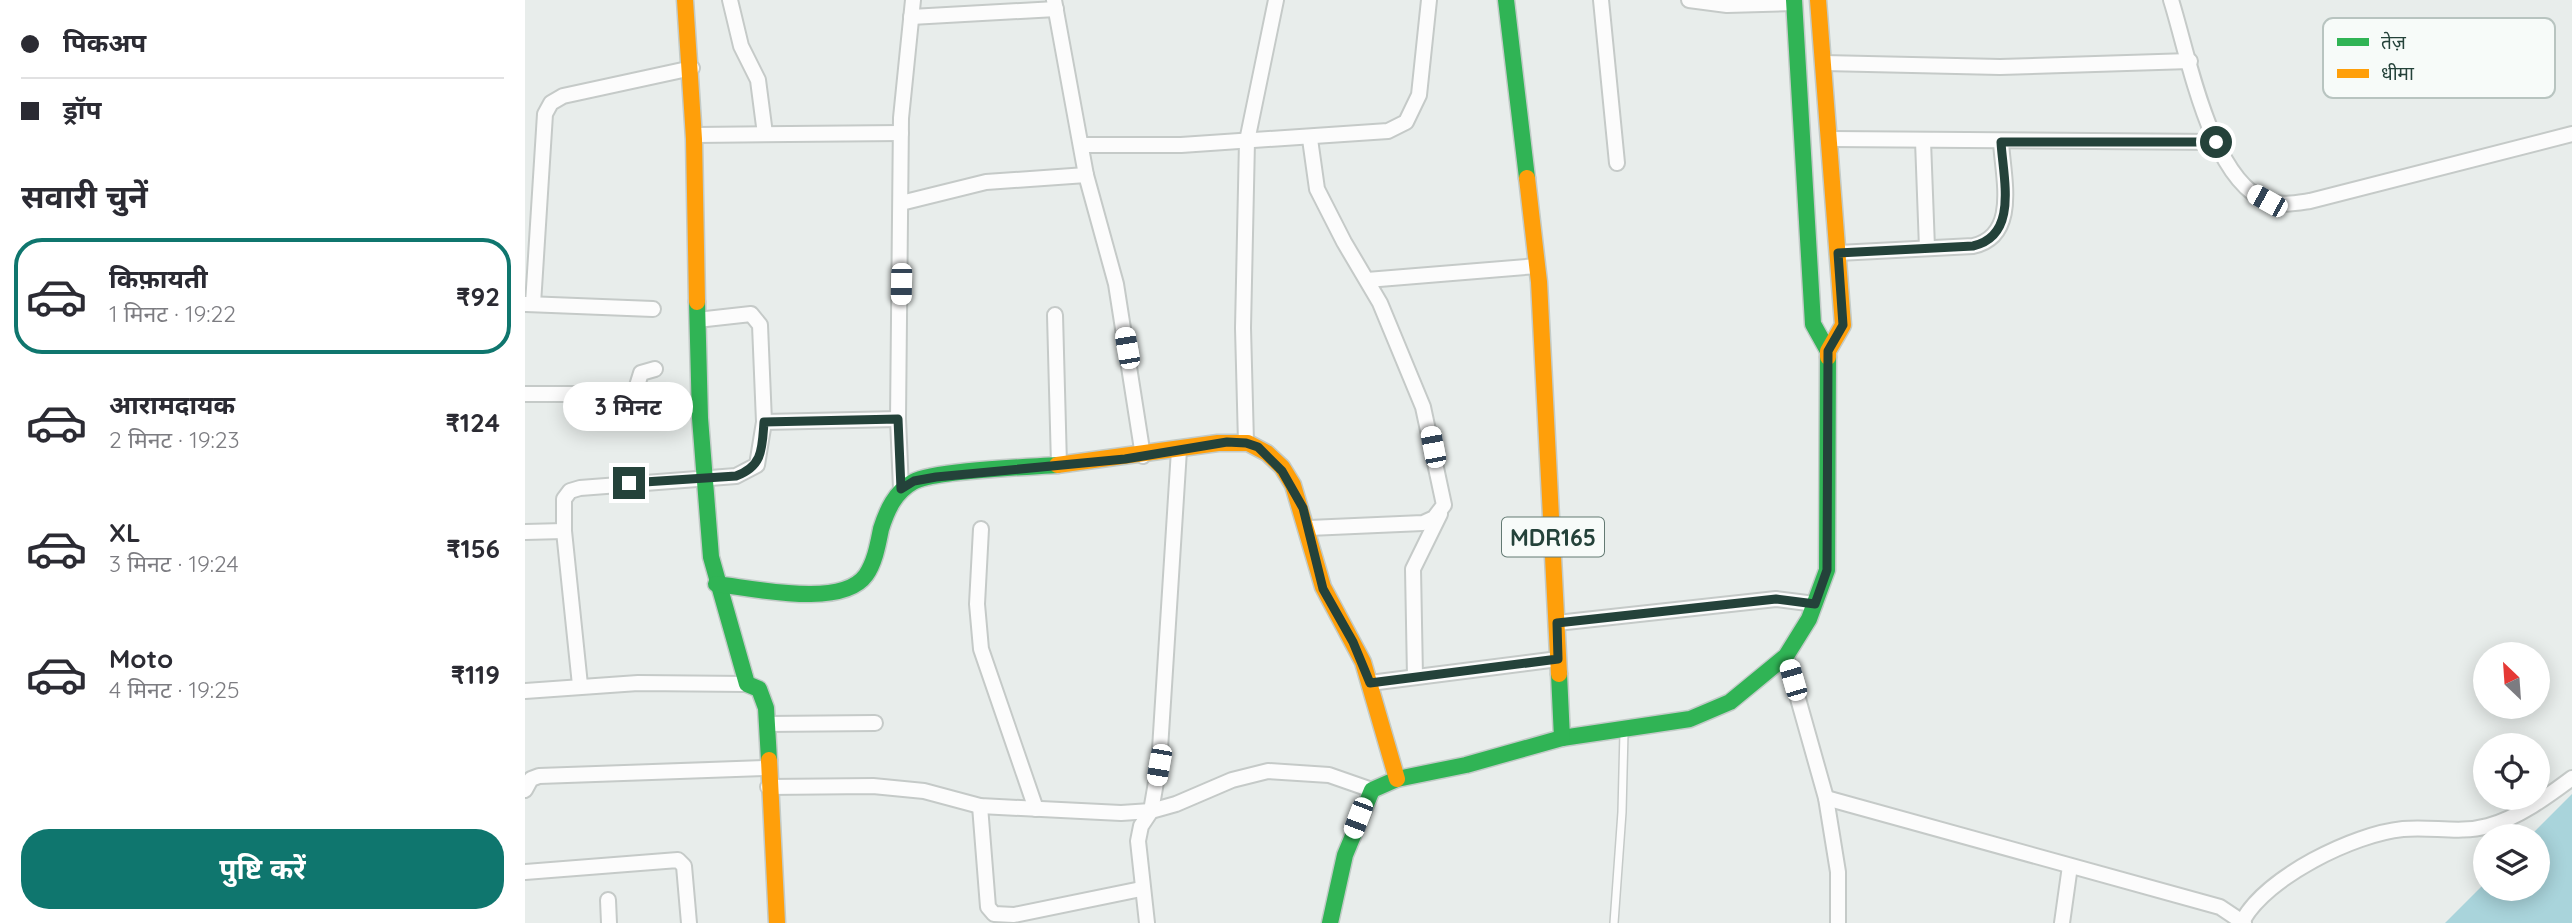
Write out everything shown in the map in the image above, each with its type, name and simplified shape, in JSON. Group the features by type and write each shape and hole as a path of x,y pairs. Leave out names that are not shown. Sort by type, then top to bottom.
{"street":[{"path":"685,0 696,135 697,320 703,477 716,584 738,646 747,684"},
{"path":"730,0 737,37 758,80 765,134"},
{"path":"901,489 898,419 901,133 913,0"},
{"path":"1246,443 1243,328 1247,141 1276,0"},
{"path":"1081,145 1310,139 1388,131 1406,122 1419,95 1429,0"},
{"name":"MDR165","path":"1506,0 1537,266 1562,738"},
{"path":"1601,0 1617,163"},
{"path":"768,787 901,789 981,806 1151,811 1176,804 1232,780 1268,771 1329,775 1372,790 1397,779 1466,765 1562,738 1690,719 1730,702 1786,656 1815,604 1827,570 1828,351 1813,324 1794,2 1727,5 1689,0"},
{"path":"1818,0 1831,139 1843,325 1828,351"},
{"path":"2171,0 2216,142 2248,190 2267,201 2285,204 2310,201 2572,134"},
{"path":"911,17 1055,5 1086,175 1116,284 1143,456"},
{"path":"1824,63 2000,66 2190,61"},
{"path":"653,309 529,304 545,114 551,103 576,92 692,68"},
{"path":"696,135 901,133"},
{"path":"1310,139 1317,189 1344,243 1380,303 1429,424 1443,495 1441,511 1413,569 1415,677"},
{"path":"1831,139 2216,142"},
{"path":"1923,141 1927,248"},
{"path":"1838,253 1984,244 1997,234 2005,214 2001,142"},
{"path":"901,203 986,182 1086,175"},
{"path":"1367,280 1537,266"},
{"path":"580,685 564,531 564,499 570,491 736,476 757,465 764,422 760,325 757,318 751,314 697,320"},
{"path":"1055,315 1059,465"},
{"path":"525,394 630,394 636,388 641,373 655,369"},
{"path":"764,422 898,419"},
{"path":"716,584 821,592 852,588 866,578 873,564 881,525 901,489 914,481 1143,456 1227,442 1246,443 1264,453 1282,471 1303,508 1323,589 1353,642 1370,683 1397,779"},
{"path":"1147,923 1138,841 1141,826 1151,811 1160,752 1179,450"},
{"path":"1309,528 1423,523 1441,511"},
{"path":"981,529 977,604 981,649 1036,808"},
{"path":"525,532 564,531"},
{"path":"1557,623 1776,599 1815,604"},
{"path":"1786,656 1826,798 1838,872 1838,923"},
{"path":"1370,683 1558,659"},
{"path":"525,691 580,685 747,684 759,689 764,698 767,724 767,768 777,923"},
{"path":"767,724 875,723"},
{"path":"525,790 531,779 539,776 767,768"},
{"path":"1826,798 2220,907 2244,922 2258,898 2323,856 2402,829 2456,832 2491,826 2548,796 2572,778"},
{"path":"1330,923 1345,855 1372,790"},
{"path":"981,806 988,907 993,914 1014,915 1142,889"},
{"path":"525,872 678,860 684,866 689,923"},
{"path":"2062,923 2070,866"},
{"path":"608,900 609,923"}],"lane":[{"path":"1614,923 1622,824 1624,729"}],"water":[{"path":"2572,794 2572,923 2445,923 2473,895 2473,901 2550,901 2550,824 2542,824"}],"traffic: fast":[{"path":"1506,0 1527,178"},
{"path":"1794,0 1813,324 1828,351"},
{"path":"697,302 700,418 711,557 747,684 759,689 766,708 769,760"},
{"path":"1562,738 1690,719 1730,702 1786,656 1809,619 1827,570 1828,357"},
{"path":"716,584 796,594 838,591 854,585 866,575 874,559 889,508 901,491 913,482 960,472 1057,465"},
{"path":"1330,923 1345,855 1372,790 1397,779 1466,765 1562,738 1559,674"}],"traffic: slow":[{"path":"685,0 694,139 697,302"},
{"path":"1818,0 1843,325 1828,351 1828,357"},
{"path":"1527,178 1539,282 1559,674"},
{"path":"1057,465 1218,443 1248,443 1267,453 1282,467 1293,485 1323,587 1363,662 1397,779"},
{"path":"769,760 777,923"}],"route":[{"path":"629,483 736,476 750,471 757,465 764,422 898,419 901,489 914,481 979,471 1125,459 1227,442 1246,443 1258,447 1271,458 1295,491 1309,528 1323,589 1363,661 1370,683 1558,659 1557,623 1776,599 1815,604 1827,570 1828,351 1843,325 1838,253 1973,246 1992,239 2002,225 2005,214 2001,142 2216,142"}]}
